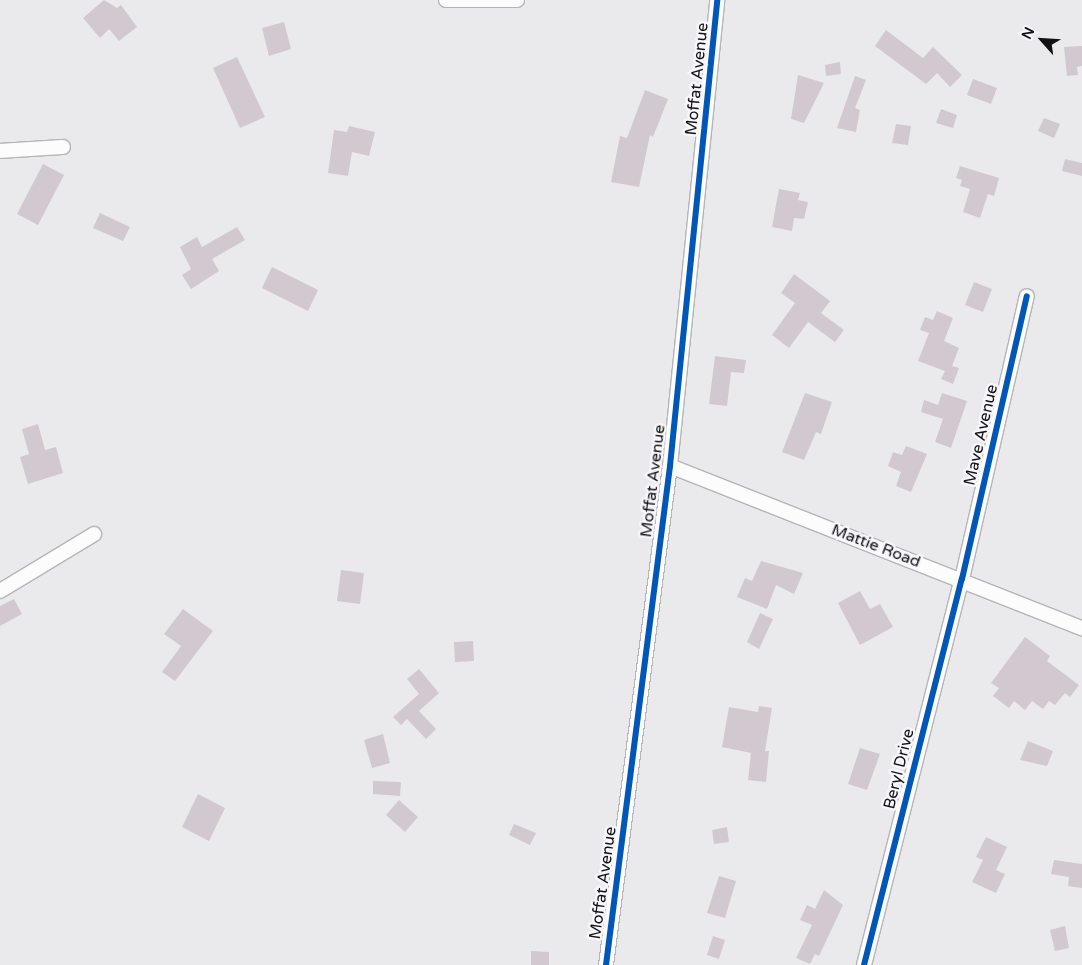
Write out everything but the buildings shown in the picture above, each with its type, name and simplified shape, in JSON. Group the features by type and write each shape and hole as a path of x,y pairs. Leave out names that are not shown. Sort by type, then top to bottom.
{"street":[{"path":"446,0 517,0"},
{"name":"Moffat Avenue","path":"606,965 670,466 717,0"},
{"path":"0,151 63,147"},
{"name":"Mave Avenue","path":"962,580 1027,296"},
{"name":"Mattie Road","path":"670,466 1082,628"},
{"path":"0,591 94,534"},
{"name":"Beryl Drive","path":"864,965 962,580"}],"cycle path":[{"path":"606,965 670,466 717,0"},
{"path":"864,965 962,579 1027,296"}]}
